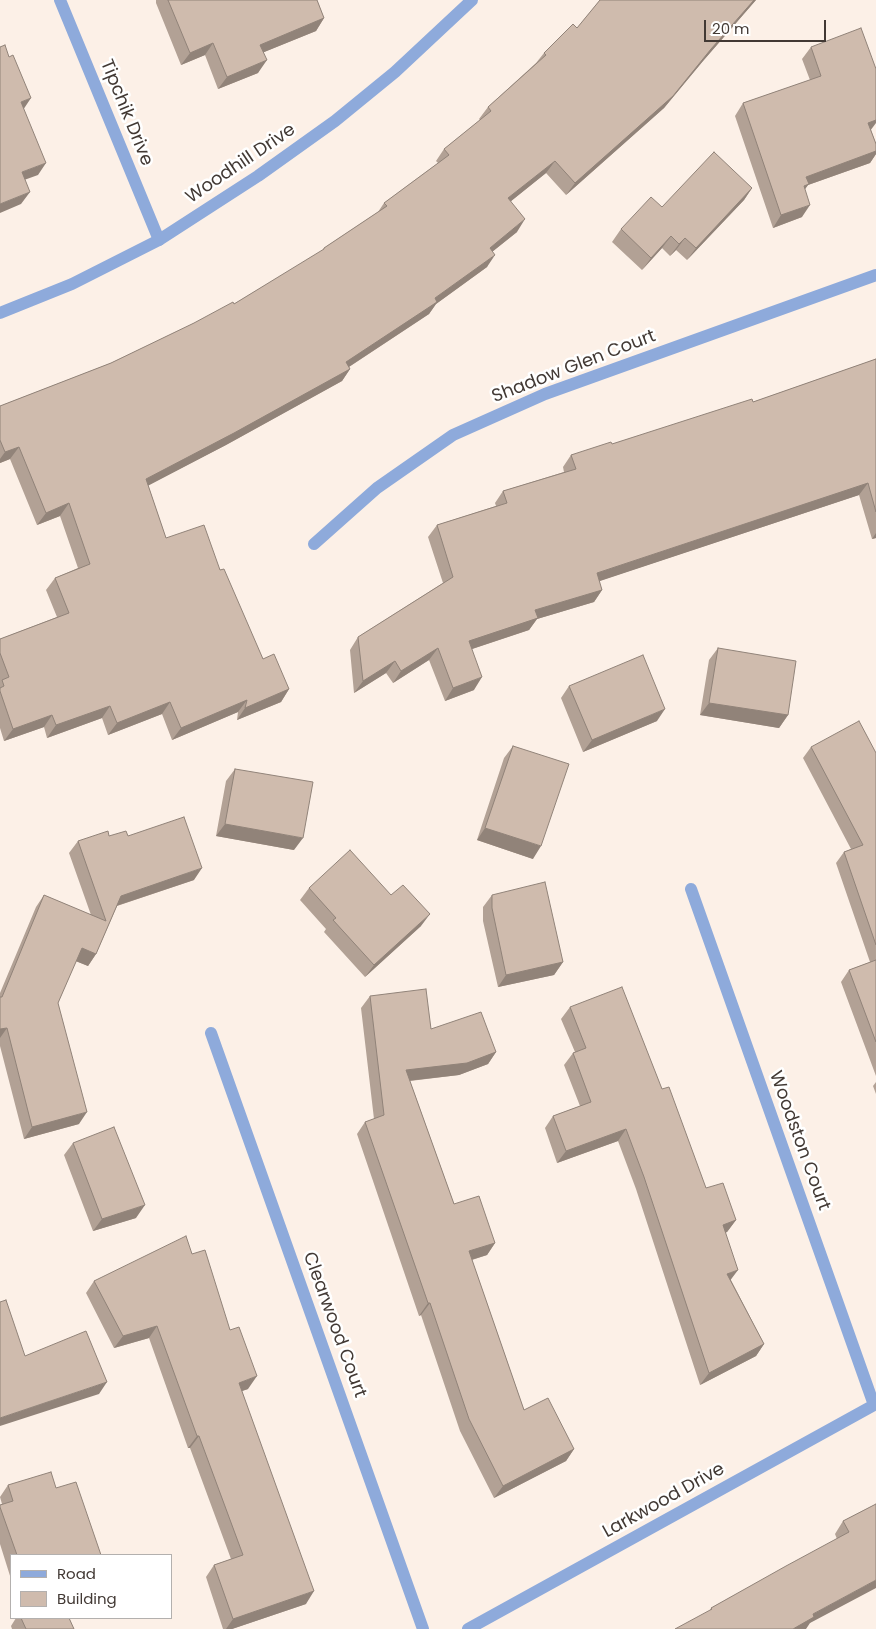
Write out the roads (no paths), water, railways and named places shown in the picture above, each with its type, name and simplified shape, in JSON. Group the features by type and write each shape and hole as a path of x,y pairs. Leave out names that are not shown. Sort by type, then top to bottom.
{"street":[{"name":"Tipchik Drive","path":"60,0 159,240"},
{"name":"Woodhill Drive","path":"0,313 72,284 159,240 258,176 335,121 395,72 472,0"},
{"name":"Shadow Glen Court","path":"314,544 378,488 453,435 545,394 876,275"},
{"name":"Woodston Court","path":"691,889 875,1404"},
{"name":"Clearwood Court","path":"211,1033 423,1629"},
{"name":"Larkwood Drive","path":"468,1629 875,1404"}]}
